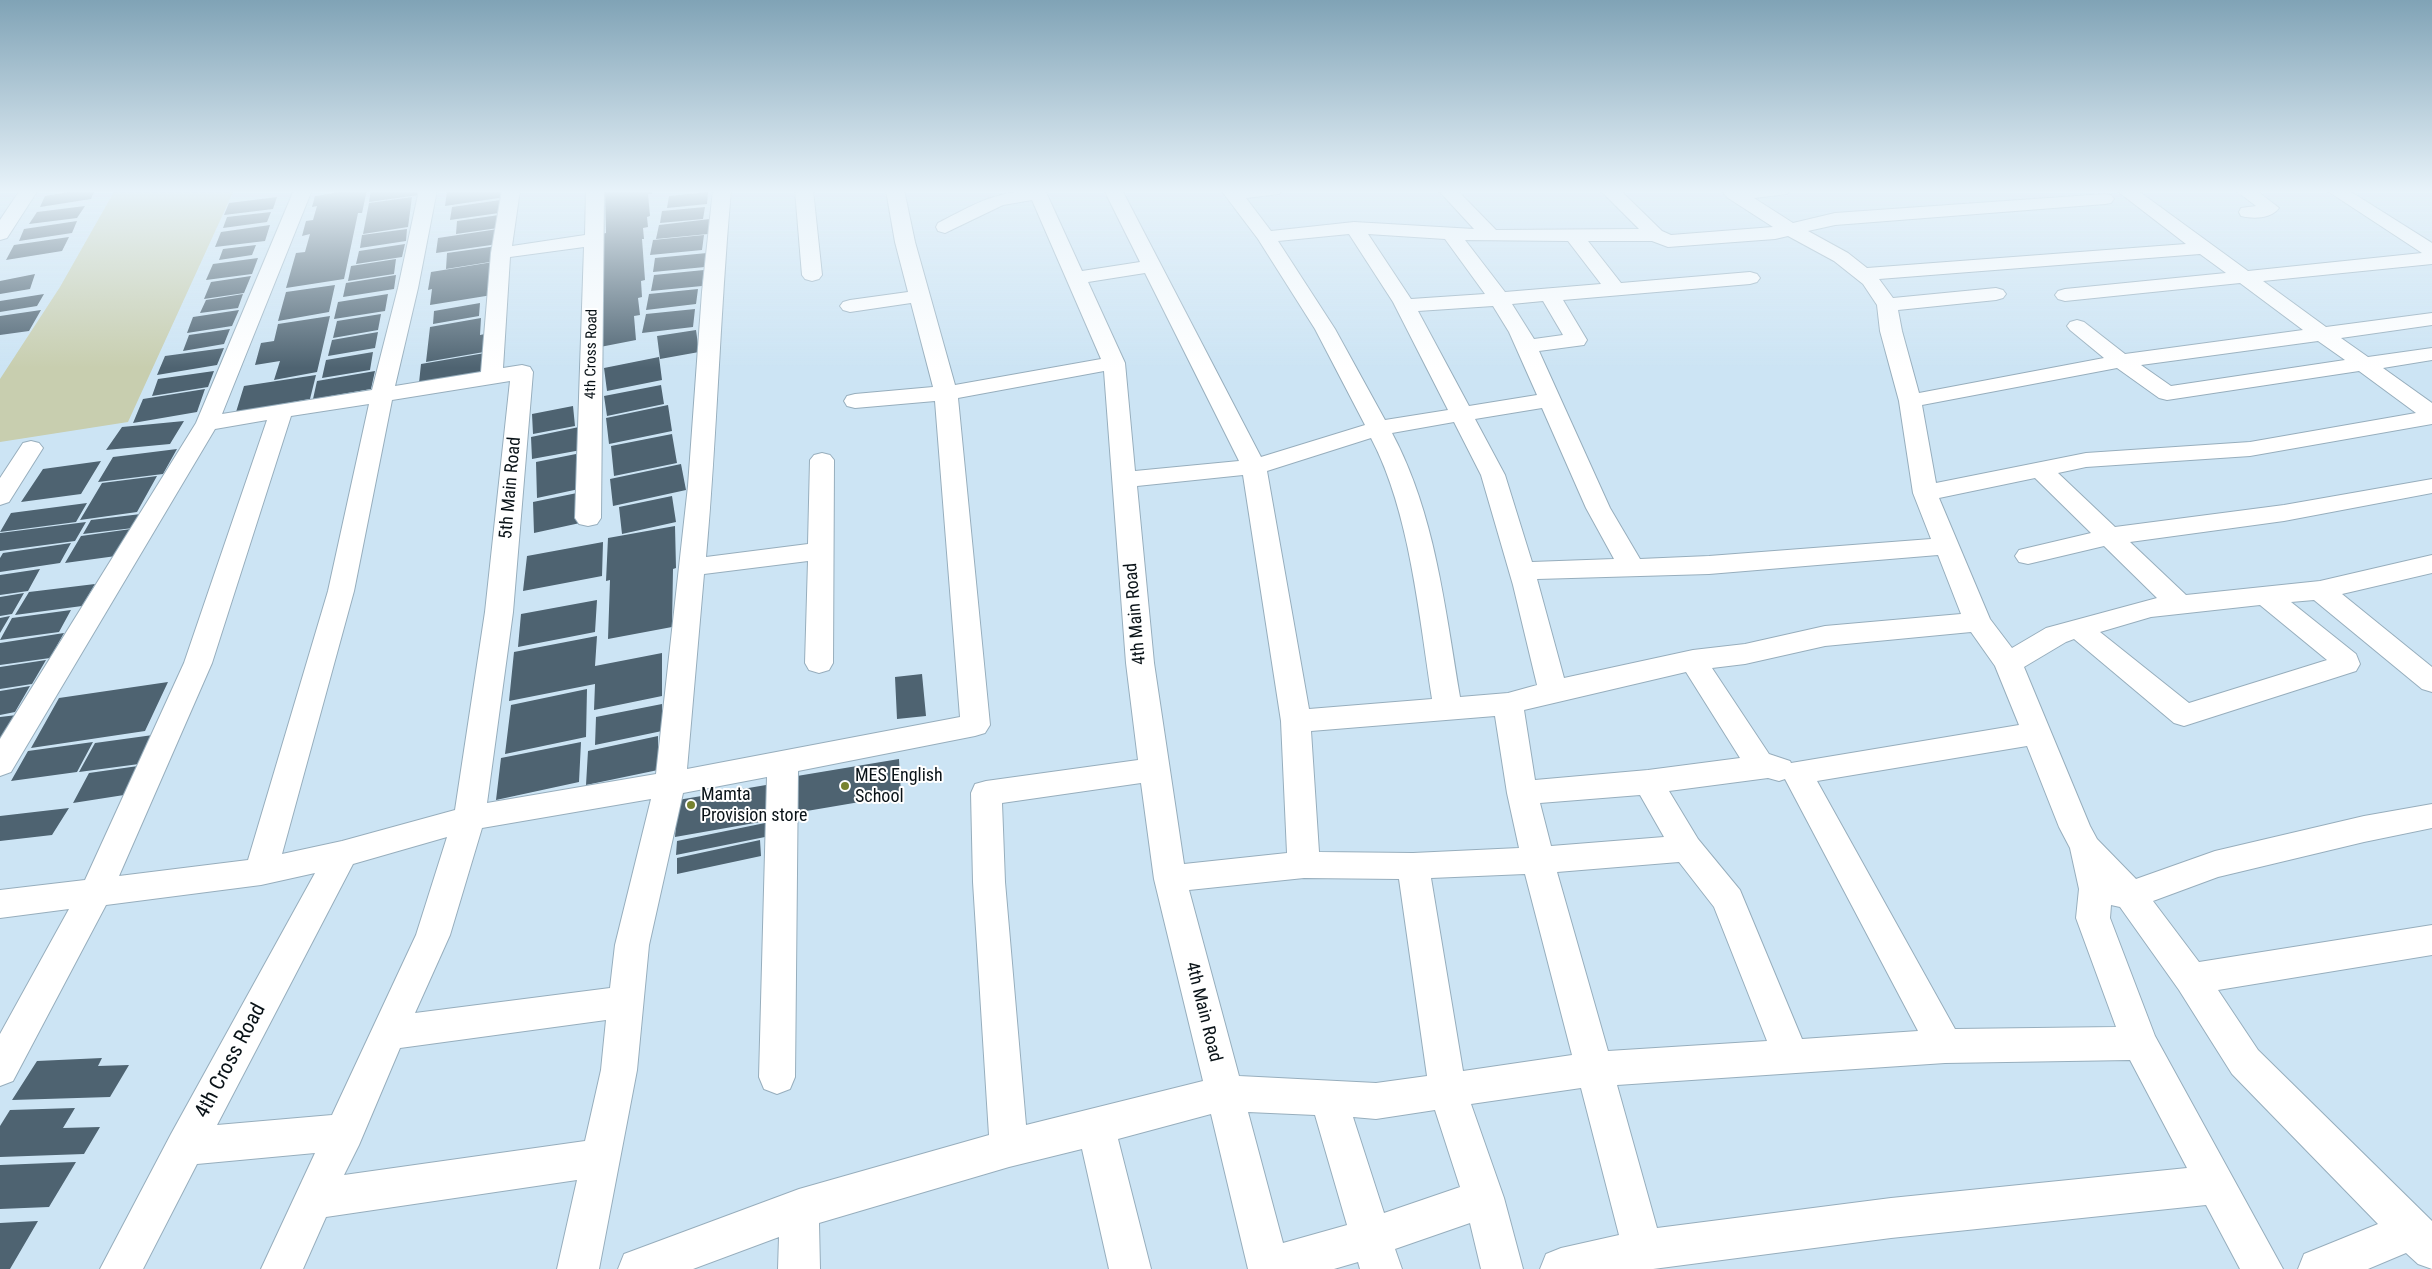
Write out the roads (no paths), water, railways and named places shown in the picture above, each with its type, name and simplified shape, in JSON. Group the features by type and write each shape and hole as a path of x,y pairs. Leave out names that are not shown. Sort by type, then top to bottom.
{"street":[{"path":"0,764 207,423 280,249"},
{"path":"261,872 341,591 382,393 416,249"},
{"path":"207,423 492,376 502,249"},
{"path":"501,253 528,249"},
{"name":"4th Cross Road","path":"588,518 593,249"},
{"path":"578,1269 619,1070 632,945 670,784 700,486 716,249"},
{"path":"810,249 812,275"},
{"path":"0,904 261,872 342,854 469,818 670,784 975,725 946,393 920,296 916,249"},
{"name":"4th Main Road","path":"1063,249 1114,363 1140,663 1170,879 1268,1268"},
{"path":"1144,249 1254,467 1296,721 1304,865"},
{"path":"1274,249 1325,329 1397,464 1424,562 1448,708"},
{"path":"1368,249 1405,306 1493,475 1522,571 1553,691"},
{"path":"1462,249 1520,332 1598,508 1632,568"},
{"path":"1584,249 1616,290"},
{"path":"1829,249 1870,280 1887,305 1891,331 1910,401 1925,493 1978,622 2008,663 2071,818 2086,848 2094,890 2093,918 2140,1043 2262,1269"},
{"path":"1863,274 2189,249"},
{"path":"2207,249 2324,334 2361,364 2432,416"},
{"path":"2065,295 2432,258"},
{"path":"1075,278 1153,266"},
{"path":"1405,306 1750,278"},
{"path":"1526,346 1576,340 1549,294"},
{"path":"1887,305 1996,294"},
{"path":"850,306 920,296"},
{"path":"1910,401 2121,361 2432,319"},
{"path":"2077,326 2121,361 2168,392 2432,354"},
{"path":"855,401 946,393 1114,363"},
{"name":"5th Main Road","path":"469,818 500,612 522,372 492,376"},
{"path":"1124,480 1254,467 1378,428 1550,400"},
{"path":"0,1069 95,893 198,663 282,410"},
{"path":"1925,493 2086,460 2250,449 2432,416"},
{"path":"0,497 31,448"},
{"path":"819,663 822,460"},
{"path":"2040,469 2180,605"},
{"path":"2028,556 2111,536 2284,513 2432,486"},
{"path":"1522,571 1708,566 1947,546"},
{"path":"692,567 821,551"},
{"path":"2008,663 2056,635 2151,608 2320,590 2432,564"},
{"path":"2320,590 2428,674"},
{"path":"2079,629 2184,715 2346,664 2346,661 2266,596"},
{"path":"1296,721 1508,704 1553,691 1694,660 1745,654 1825,636 1978,622"},
{"path":"1694,660 1759,764 1783,770 1944,1046"},
{"path":"1508,704 1522,793 1538,860 1643,1250"},
{"path":"1522,793 1783,770 2036,733"},
{"path":"777,1077 783,762"},
{"path":"1009,1148 989,882 986,793 1155,769"},
{"path":"1648,782 1687,848 1728,900 1792,1056"},
{"path":"2094,890 2130,895 2215,864 2364,829 2432,817"},
{"path":"282,1269 346,1132 433,935 469,818"},
{"path":"1170,879 1304,865 1413,866 1538,860 1687,848"},
{"path":"2086,848 2130,895 2191,980 2244,1062 2422,1240 2319,1269"},
{"name":"4th Cross Road","path":"121,1269 342,854"},
{"path":"1413,866 1448,1092 1484,1198 1502,1269"},
{"path":"2191,980 2432,940"},
{"path":"390,1033 626,1002"},
{"path":"639,1269 799,1209 1009,1148 1223,1093 1376,1101 1448,1092 1594,1069 1944,1046 2140,1043"},
{"path":"1328,1098 1376,1254"},
{"path":"1096,1127 1130,1269"},
{"path":"185,1147 346,1132"},
{"path":"315,1199 602,1158"},
{"path":"1561,1269 1643,1250 1891,1218 2215,1185"},
{"path":"1268,1268 1376,1254 1484,1198"},
{"path":"799,1209 799,1269"}],"place":[{"name":"MES English School","path":"845,786"},
{"name":"Mamta Provision store","path":"691,805"}]}
